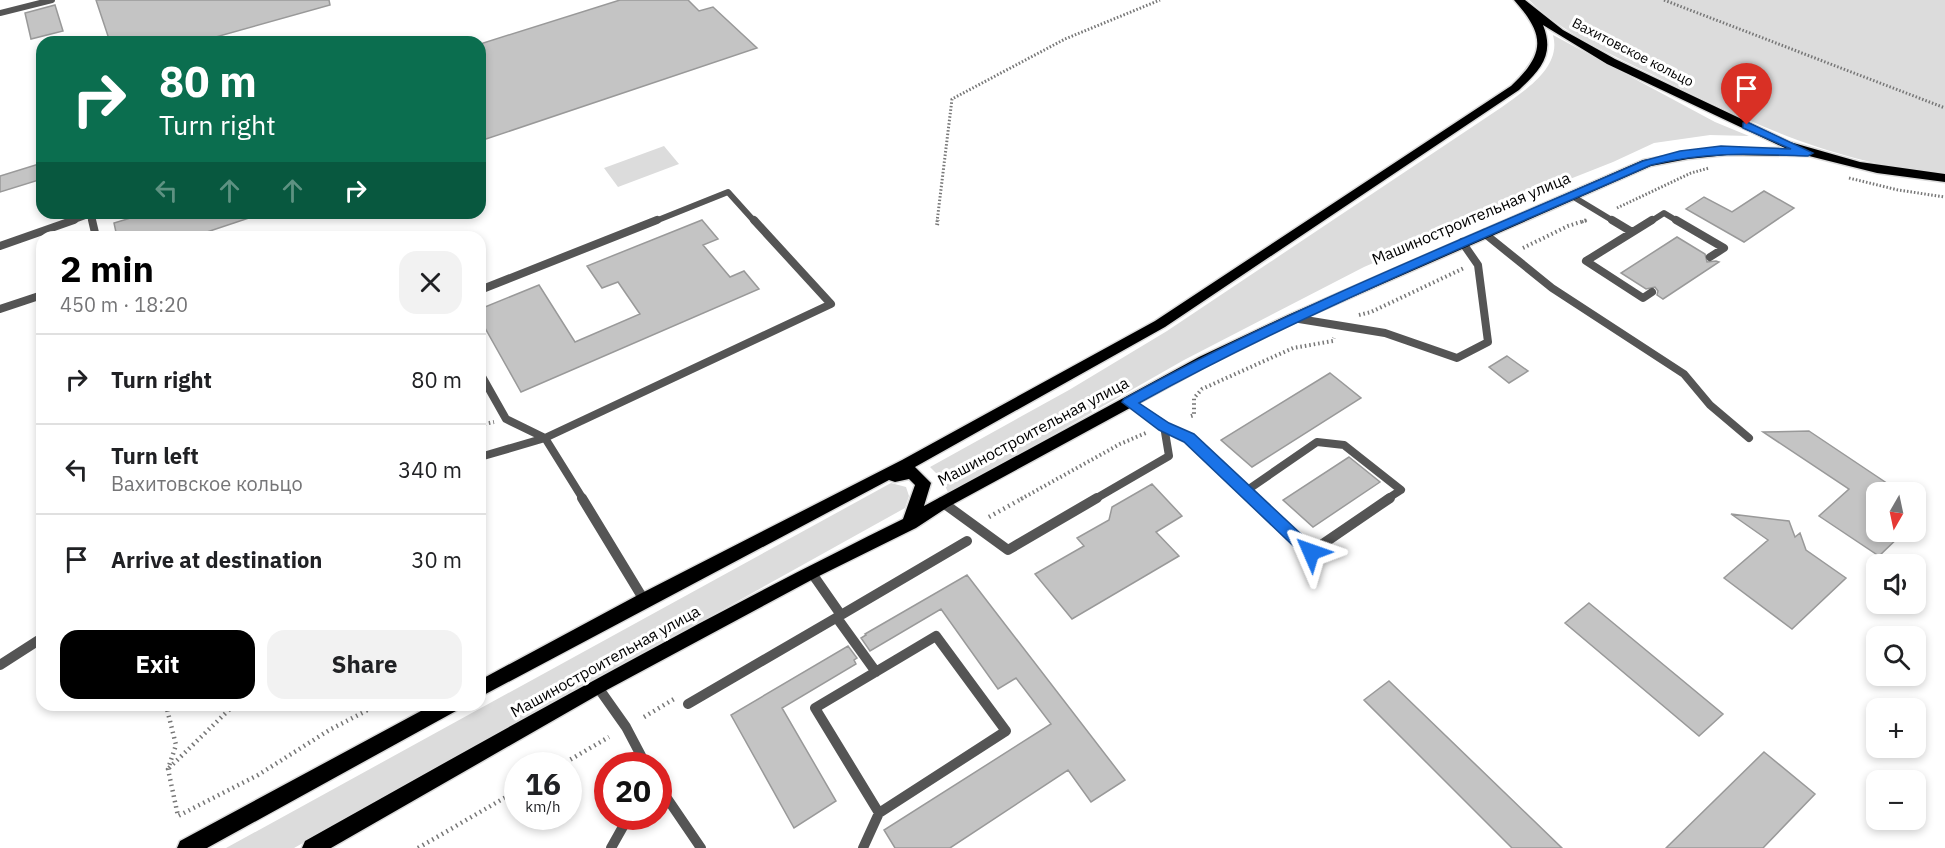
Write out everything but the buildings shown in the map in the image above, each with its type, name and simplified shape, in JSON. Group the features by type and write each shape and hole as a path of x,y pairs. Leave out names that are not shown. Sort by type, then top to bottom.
{"main road":[{"name":"Вахитовское кольцо","path":"1519,0 1530,11 1583,45 1808,153 1862,166 1945,178"},
{"name":"Машиностроительная улица","path":"486,686 644,600 878,479 1160,324 1515,88 1530,75 1541,60 1545,45 1541,29 1530,11"},
{"name":"Машиностроительная улица","path":"312,848 597,686 811,572 910,523 942,502 1204,361 1293,318 1462,242 1647,163 1680,154 1721,150 1808,153"},
{"path":"878,479 912,472 923,483 910,523"},
{"path":"187,848 439,711"}],"lane":[{"path":"0,14 52,0"},
{"path":"486,288 728,192 831,304 545,438 486,455"},
{"path":"1572,196 1632,232"},
{"path":"1652,292 1643,298 1586,261 1664,213 1724,248 1710,257"},
{"path":"41,231 74,219"},
{"path":"0,246 36,233"},
{"path":"1484,233 1552,288 1684,374 1710,405 1749,438"},
{"path":"1293,318 1385,333 1457,358 1488,342 1478,265 1462,242"},
{"path":"0,309 36,297"},
{"path":"486,384 506,419 545,438 644,600"},
{"path":"1129,402 1164,426 1189,438 1311,552 1401,490 1344,445 1317,442 1246,491"},
{"path":"942,502 1008,549 1169,456 1164,426"},
{"path":"688,704 967,541"},
{"path":"811,572 876,672"},
{"path":"862,848 879,813 1006,731 936,636 814,708 879,813"},
{"path":"0,665 36,641"},
{"path":"597,686 626,727 639,752"},
{"path":"672,806 701,848"},
{"path":"611,848 621,830"}],"path":[{"path":"937,225 951,99 1065,39 1160,0"},
{"path":"1664,0 1945,108"},
{"path":"1612,211 1691,173 1712,167"},
{"path":"1840,176 1869,184 1945,197"},
{"path":"1519,250 1568,226 1594,218"},
{"path":"1349,318 1371,312 1464,267"},
{"path":"1191,416 1194,415 1192,401 1202,389 1274,355 1293,348 1334,341 1334,338"},
{"path":"989,517 1120,444 1146,433"},
{"path":"168,711 176,745 168,769 178,816 258,775 332,729 366,711"},
{"path":"168,769 228,711"},
{"path":"582,753 609,737"},
{"path":"418,848 504,798"}],"shaded area":[{"path":"1529,0 1945,0 1945,173 1905,169 1829,151 1756,123 1685,91 1586,41 1556,23"},
{"path":"1553,35 1715,122 1749,136 1710,135 1654,143 1364,267 1184,360 949,494 941,478 930,467 1069,390 1167,331 1502,107 1530,86 1547,68 1554,47"},
{"path":"664,146 679,164 618,187 604,168"},
{"path":"891,483 906,487 909,496 905,508 294,848 226,848 476,711 486,711 486,705"}],"route":[{"path":"1311,552 1189,438 1164,426 1129,402 1204,361 1293,318 1462,242 1647,163 1680,154 1721,150 1808,153 1747,125"}]}
